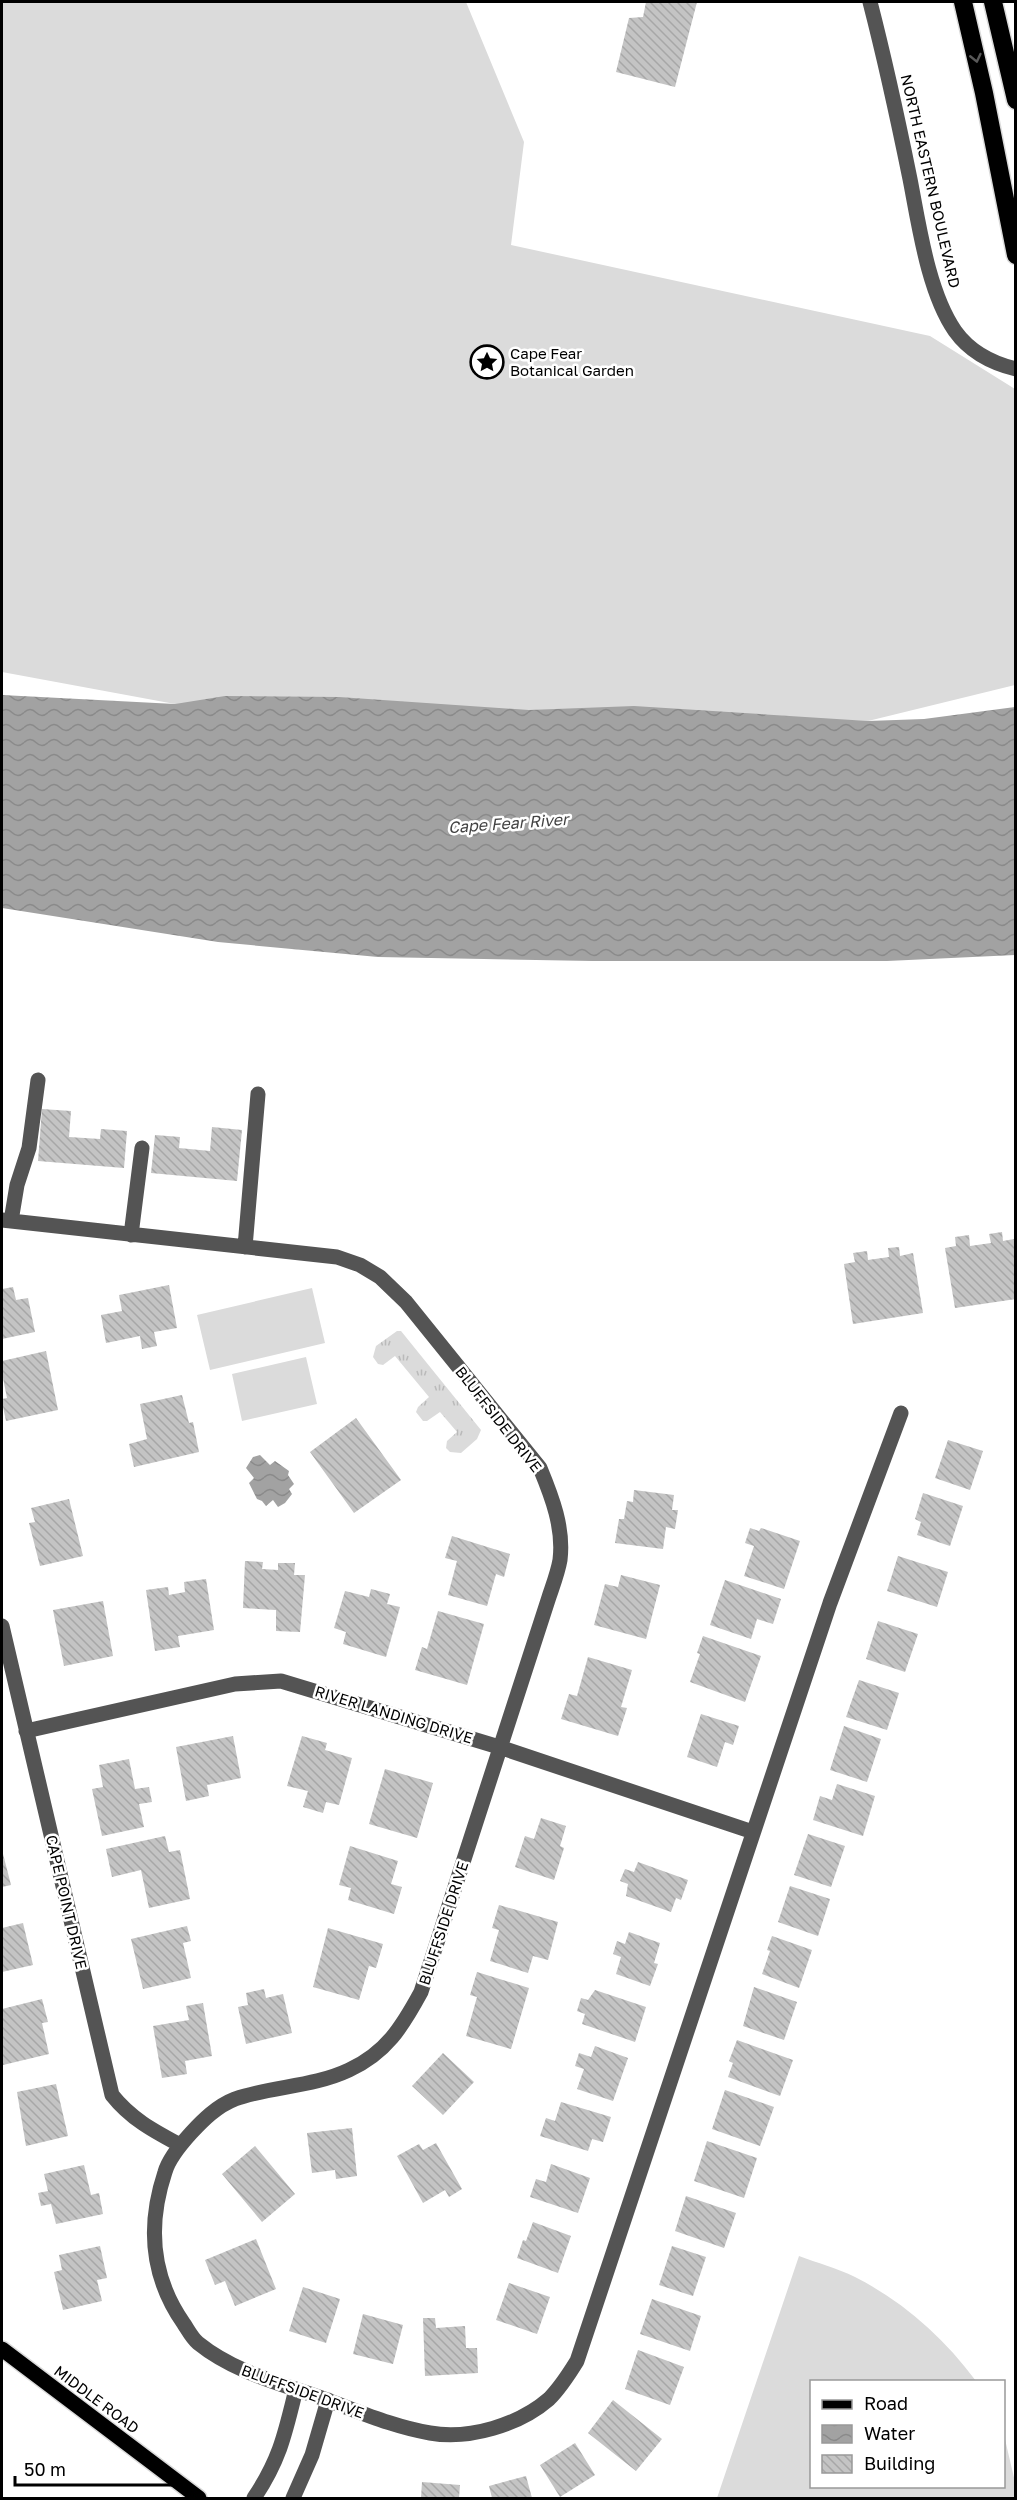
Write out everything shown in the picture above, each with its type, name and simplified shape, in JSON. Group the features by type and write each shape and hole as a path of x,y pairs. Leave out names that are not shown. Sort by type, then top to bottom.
{"highway":[{"path":"963,2 984,93 1016,255"},
{"path":"993,2 1016,100"}],"main road":[{"name":"MIDDLE ROAD","path":"2,2349 200,2499"}],"street":[{"name":"NORTH EASTERN BOULEVARD","path":"870,2 926,252 941,303 954,330 973,350 986,358 1016,369"},
{"path":"6,1221 29,1148 38,1080"},
{"path":"245,1247 258,1094"},
{"path":"131,1235 142,1148"},
{"name":"BLUFFSIDE DRIVE","path":"6,1221 337,1257 360,1265 380,1276 406,1302 540,1468 552,1497 560,1531 560,1560 420,1992 403,2027 379,2052 349,2071 308,2083 234,2099 207,2116 180,2145 165,2170 153,2229 157,2265 170,2305 196,2342 248,2373 382,2420 430,2433 487,2430 529,2412 549,2399 564,2382 577,2361 830,1603 901,1413"},
{"name":"CAPE POINT DRIVE","path":"2,1626 112,2095 124,2111 145,2126 180,2145"},
{"name":"RIVER LANDING DRIVE","path":"27,1731 235,1684 281,1681 499,1747 753,1832"},
{"path":"254,2499 272,2472 284,2442 296,2389"},
{"path":"293,2499 312,2455 328,2400"}],"green space":[{"name":"Cape Fear Botanical Garden","path":"2,2 466,2 524,142 511,245 930,336 1015,389 1015,685 868,721 175,704 2,672"},
{"path":"312,1288 325,1343 210,1370 197,1315"},
{"path":"397,1331 401,1331 481,1430 477,1439 461,1453 450,1452 446,1448 447,1441 457,1432 440,1412 427,1421 423,1421 416,1412 429,1397 395,1356 383,1365 378,1364 373,1357 376,1346"},
{"path":"306,1357 317,1404 242,1421 232,1374"},
{"path":"799,2256 848,2274 906,2309 936,2335 975,2380 810,2380 810,2488 1005,2488 1005,2439 1015,2482 1015,2498 717,2498"}],"water":[{"name":"Cape Fear River","path":"2,695 175,704 225,696 339,697 529,710 634,706 868,721 924,719 1015,707 1015,955 887,961 592,961 378,957 218,942 2,908"},
{"path":"260,1455 270,1465 275,1461 289,1471 288,1475 294,1484 289,1489 292,1494 285,1503 278,1507 273,1500 266,1506 257,1499 249,1483 254,1478 246,1468 253,1457"}],"building":[{"path":"646,2 697,2 675,87 616,72 629,18 643,17"},
{"path":"42,1109 71,1111 69,1137 100,1139 101,1129 127,1131 124,1168 38,1161"},
{"path":"212,1127 242,1130 237,1181 151,1173 155,1135 180,1137 179,1148 210,1151"},
{"path":"1002,1232 1003,1241 1014,1239 1016,1299 955,1308 945,1248 956,1246 955,1237 969,1235 970,1246 991,1243 989,1234"},
{"path":"899,1247 900,1256 913,1253 923,1313 853,1324 844,1264 855,1262 853,1253 867,1251 868,1260 889,1257 888,1248"},
{"path":"169,1285 177,1328 154,1332 157,1346 142,1349 140,1336 106,1343 101,1315 122,1311 119,1295"},
{"path":"13,1287 16,1300 28,1298 35,1332 2,1339 2,1289"},
{"path":"46,1351 58,1410 6,1421 2,1402 2,1399 7,1398 2,1361"},
{"path":"182,1395 189,1423 193,1422 199,1452 134,1467 129,1444 147,1439 140,1404"},
{"path":"356,1418 401,1480 354,1513 310,1452"},
{"path":"948,1440 983,1451 970,1490 935,1478"},
{"path":"634,1490 674,1495 672,1510 678,1510 675,1529 666,1527 663,1549 615,1543 619,1519 624,1519 627,1501 633,1502"},
{"path":"923,1493 963,1506 950,1546 917,1535 921,1522 915,1519"},
{"path":"69,1499 83,1556 40,1566 29,1523 35,1522 31,1508"},
{"path":"750,1528 759,1531 761,1528 800,1541 784,1589 744,1576 754,1546 745,1543"},
{"path":"452,1536 510,1554 504,1577 496,1574 487,1606 448,1595 457,1561 445,1558"},
{"path":"898,1556 948,1572 937,1607 887,1591"},
{"path":"245,1561 263,1562 262,1569 278,1570 278,1563 295,1563 294,1575 305,1575 300,1632 276,1631 276,1610 243,1608"},
{"path":"621,1575 660,1585 646,1639 594,1625 605,1584 618,1587"},
{"path":"206,1579 214,1630 178,1636 180,1647 155,1651 146,1590 168,1587 169,1595 185,1592 184,1582"},
{"path":"725,1580 781,1599 773,1624 757,1619 751,1639 710,1625"},
{"path":"371,1589 390,1594 387,1604 400,1607 386,1657 343,1644 346,1632 334,1628 345,1591 369,1597"},
{"path":"103,1601 113,1656 64,1666 53,1610"},
{"path":"438,1611 484,1624 467,1685 415,1670 422,1647 427,1649"},
{"path":"878,1621 918,1634 905,1672 866,1659"},
{"path":"703,1636 761,1656 745,1702 690,1682 700,1654 697,1653"},
{"path":"588,1657 632,1670 621,1707 627,1708 618,1736 561,1719 569,1694 577,1696"},
{"path":"859,1680 899,1693 887,1730 846,1717"},
{"path":"701,1714 739,1726 733,1745 725,1742 717,1767 687,1757"},
{"path":"844,1726 881,1739 867,1782 830,1770"},
{"path":"233,1736 241,1778 207,1785 209,1796 186,1801 176,1747"},
{"path":"302,1736 327,1743 325,1750 352,1758 339,1805 326,1802 323,1813 303,1807 308,1791 287,1786"},
{"path":"129,1759 135,1789 149,1787 152,1802 139,1804 144,1827 102,1836 92,1789 103,1787 99,1765"},
{"path":"385,1769 433,1783 417,1838 369,1824"},
{"path":"837,1784 875,1796 863,1836 813,1820 820,1796 832,1800"},
{"path":"541,1818 566,1826 560,1846 564,1848 554,1880 515,1867 525,1836 534,1839"},
{"path":"808,1834 845,1846 831,1887 794,1875"},
{"path":"165,1836 169,1852 180,1850 190,1899 149,1908 141,1870 112,1877 106,1849"},
{"path":"350,1846 398,1861 391,1884 402,1887 394,1914 348,1900 351,1888 339,1885"},
{"path":"2,1850 11,1885 2,1887"},
{"path":"638,1862 688,1880 681,1900 676,1898 671,1912 626,1896 628,1884 620,1881 625,1869 634,1872"},
{"path":"790,1886 830,1899 818,1936 778,1922"},
{"path":"499,1905 558,1922 548,1960 533,1956 528,1973 490,1961 499,1930 492,1928"},
{"path":"23,1923 33,1965 2,1972 2,1928"},
{"path":"187,1926 191,1941 183,1943 191,1978 143,1989 131,1939"},
{"path":"328,1928 383,1944 376,1968 369,1966 359,2000 313,1987"},
{"path":"629,1932 660,1943 654,1963 658,1964 650,1986 616,1974 621,1957 613,1954 617,1941 625,1944"},
{"path":"772,1936 812,1950 799,1988 762,1974 770,1951 767,1950"},
{"path":"477,1972 529,1988 511,2049 466,2036 477,1997 470,1995"},
{"path":"754,1987 797,2002 784,2040 743,2026"},
{"path":"264,1989 266,1998 283,1994 292,2033 246,2044 238,2007 248,2005 246,1993"},
{"path":"595,1990 646,2007 635,2042 582,2024 585,2014 577,2011 581,1998 588,2000"},
{"path":"42,1999 48,2022 42,2023 49,2054 3,2065 2,2009"},
{"path":"203,2003 212,2056 185,2061 187,2074 162,2078 153,2026 189,2020 186,2006"},
{"path":"737,2040 793,2060 780,2096 728,2077 733,2063 729,2061"},
{"path":"595,2046 628,2058 613,2101 577,2089 584,2069 575,2066 579,2053 591,2057"},
{"path":"443,2053 474,2082 443,2115 412,2086"},
{"path":"56,2084 68,2136 26,2146 17,2092"},
{"path":"725,2090 774,2107 760,2146 712,2129"},
{"path":"561,2102 611,2117 603,2142 592,2139 588,2151 540,2136 546,2118 555,2121"},
{"path":"352,2128 357,2176 336,2179 335,2170 312,2173 307,2133"},
{"path":"707,2141 757,2158 744,2198 694,2181"},
{"path":"436,2143 462,2189 449,2197 445,2190 423,2203 397,2156 419,2144 423,2150"},
{"path":"255,2146 295,2194 262,2222 222,2174"},
{"path":"551,2164 590,2178 578,2213 530,2197 536,2179 546,2182"},
{"path":"84,2165 91,2195 99,2193 103,2214 56,2224 51,2204 41,2206 38,2193 48,2191 44,2174"},
{"path":"686,2196 736,2213 724,2248 675,2231"},
{"path":"533,2222 571,2236 558,2273 517,2258 523,2240 526,2241"},
{"path":"256,2239 276,2289 235,2306 225,2281 215,2285 205,2260"},
{"path":"100,2246 107,2278 97,2280 102,2301 63,2310 54,2272 62,2270 59,2255"},
{"path":"672,2246 706,2257 693,2296 659,2285"},
{"path":"509,2283 550,2297 537,2334 496,2320"},
{"path":"303,2287 340,2299 326,2343 289,2331"},
{"path":"652,2299 701,2316 690,2351 640,2334"},
{"path":"363,2314 403,2325 393,2364 353,2354"},
{"path":"423,2318 435,2318 436,2328 465,2326 466,2348 477,2348 478,2373 425,2376"},
{"path":"638,2350 684,2367 670,2405 625,2389"},
{"path":"613,2400 662,2439 636,2471 588,2433"},
{"path":"575,2443 595,2475 560,2497 540,2465"},
{"path":"526,2476 532,2498 492,2498 489,2486"},
{"path":"422,2482 460,2485 459,2498 421,2498"}],"place":[{"name":"Cape Fear Botanical Garden","path":"487,362"}]}
